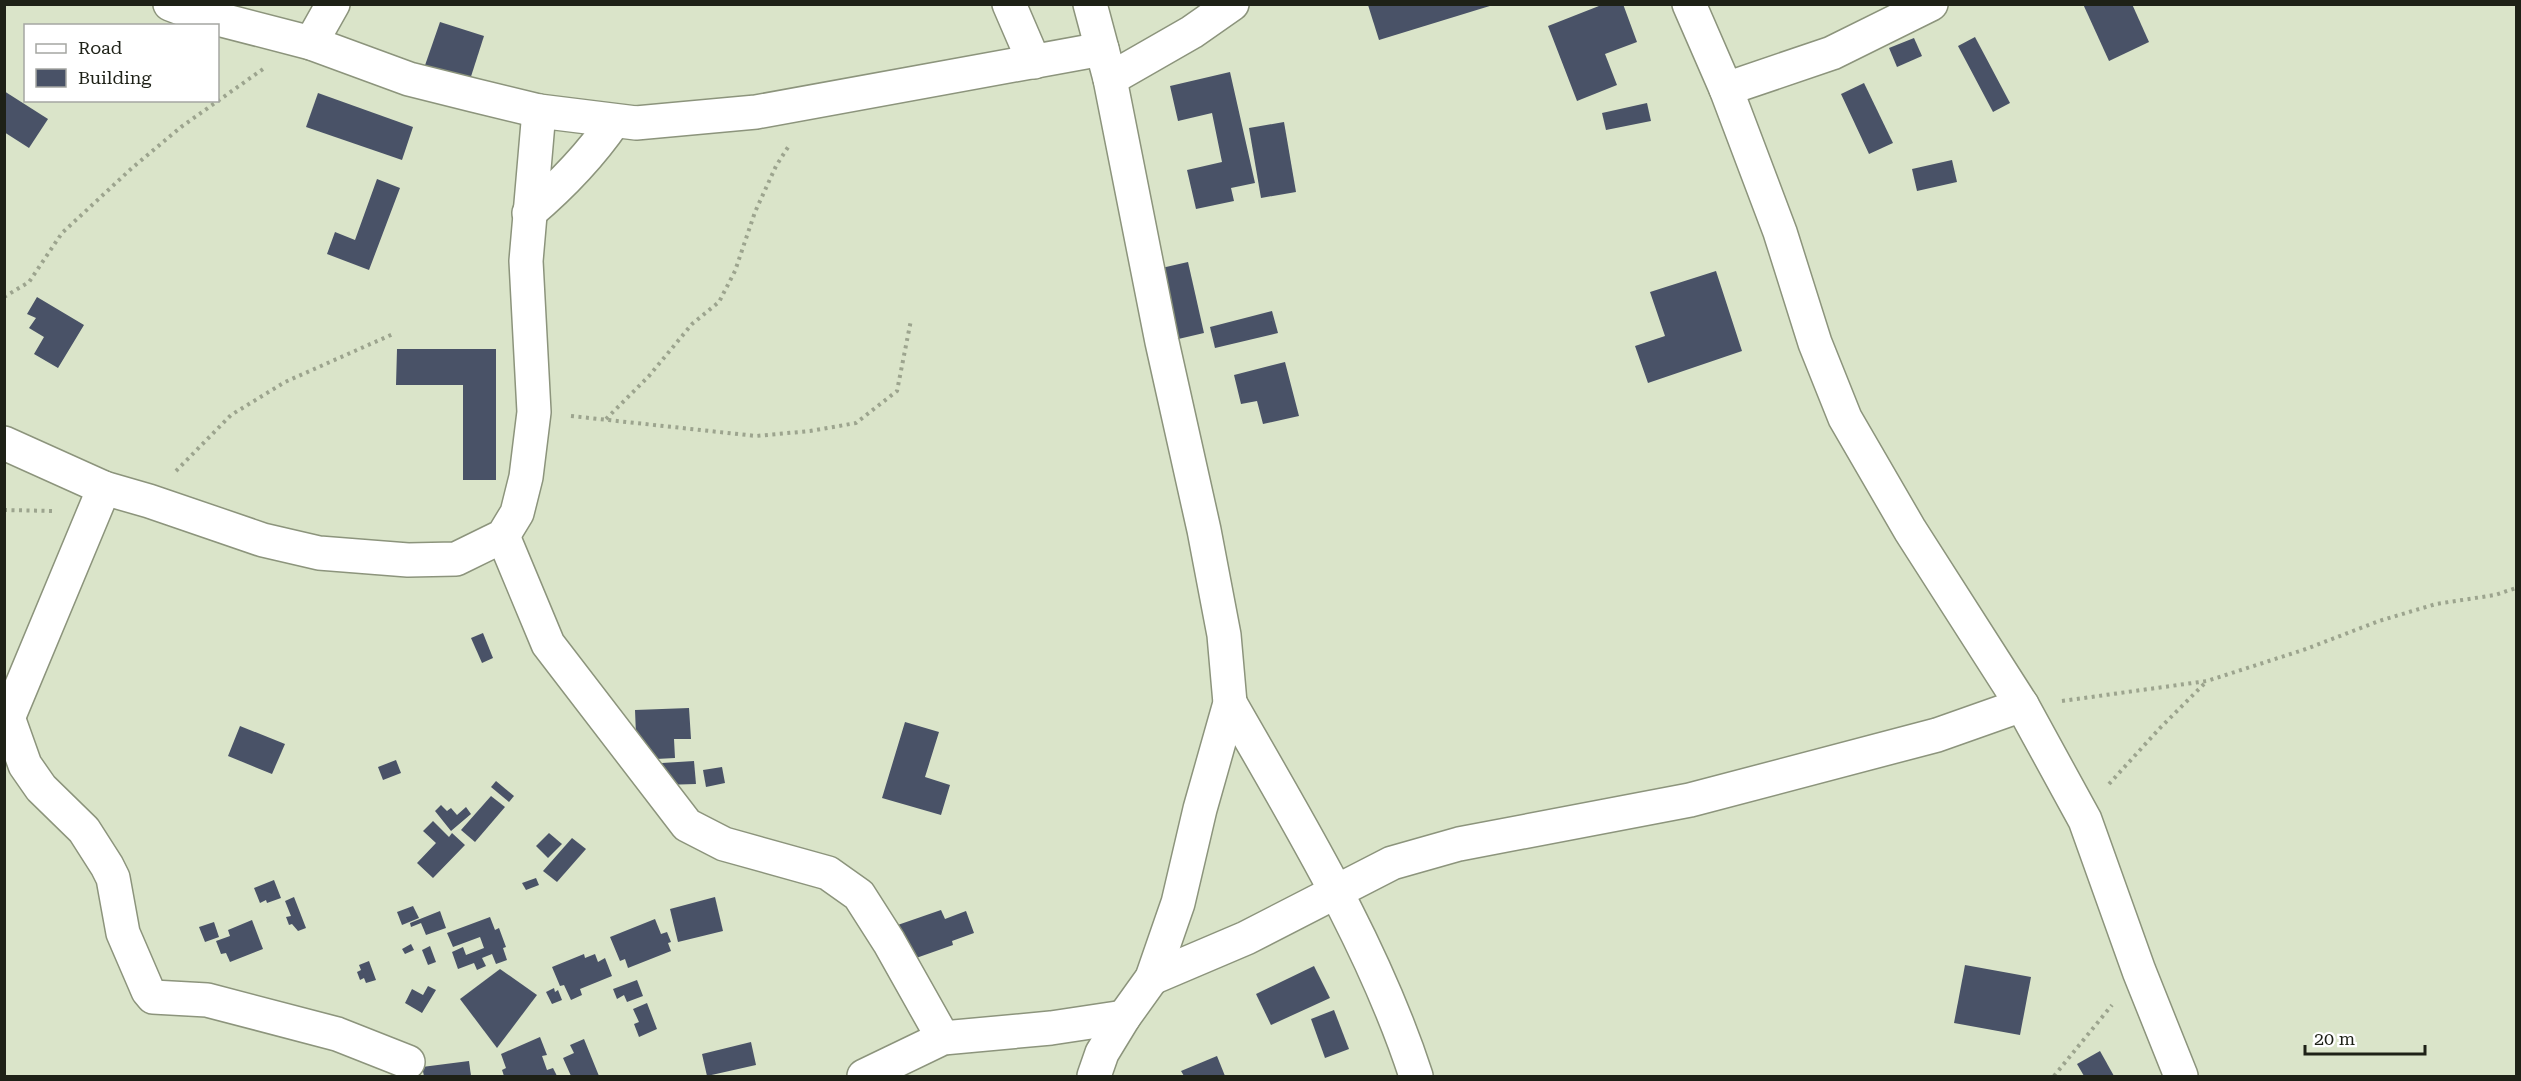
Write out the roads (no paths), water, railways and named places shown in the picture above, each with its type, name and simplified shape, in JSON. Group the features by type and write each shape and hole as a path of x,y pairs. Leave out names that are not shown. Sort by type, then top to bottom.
{"street":[{"path":"170,4 191,12 306,41 409,79 539,111 636,123 756,112 1034,62 1106,64 1192,32 1232,4"},
{"path":"306,41 333,4"},
{"path":"1009,4 1034,62"},
{"path":"1090,4 1106,64 1217,600 1224,635 1230,703 1200,809 1178,903 1152,978 1102,1053 1094,1077"},
{"path":"1689,4 1726,89 1780,232 1815,342 1845,418 1910,530 2022,705 2085,820 2139,971 2181,1077"},
{"path":"1726,89 1832,53 1931,4"},
{"path":"4,443 98,501 149,501 263,540 319,554 408,560 456,559 503,536 517,513 526,477 534,412 526,261 539,111"},
{"path":"529,213 552,193 596,147 614,121"},
{"path":"98,501 7,724 25,765 41,789 84,830 107,866 113,878 123,933 147,991 153,997 183,997 216,1002 338,1034 408,1062"},
{"path":"503,536 548,644 687,825 724,844 828,873 859,895 889,942 943,1038"},
{"path":"1230,703 1336,891 1401,1031 1416,1077"},
{"path":"1152,978 1246,938 1392,863 1459,844 1690,800 1936,735 2022,705"},
{"path":"864,1077 943,1038 1051,1028 1124,1017"}]}
